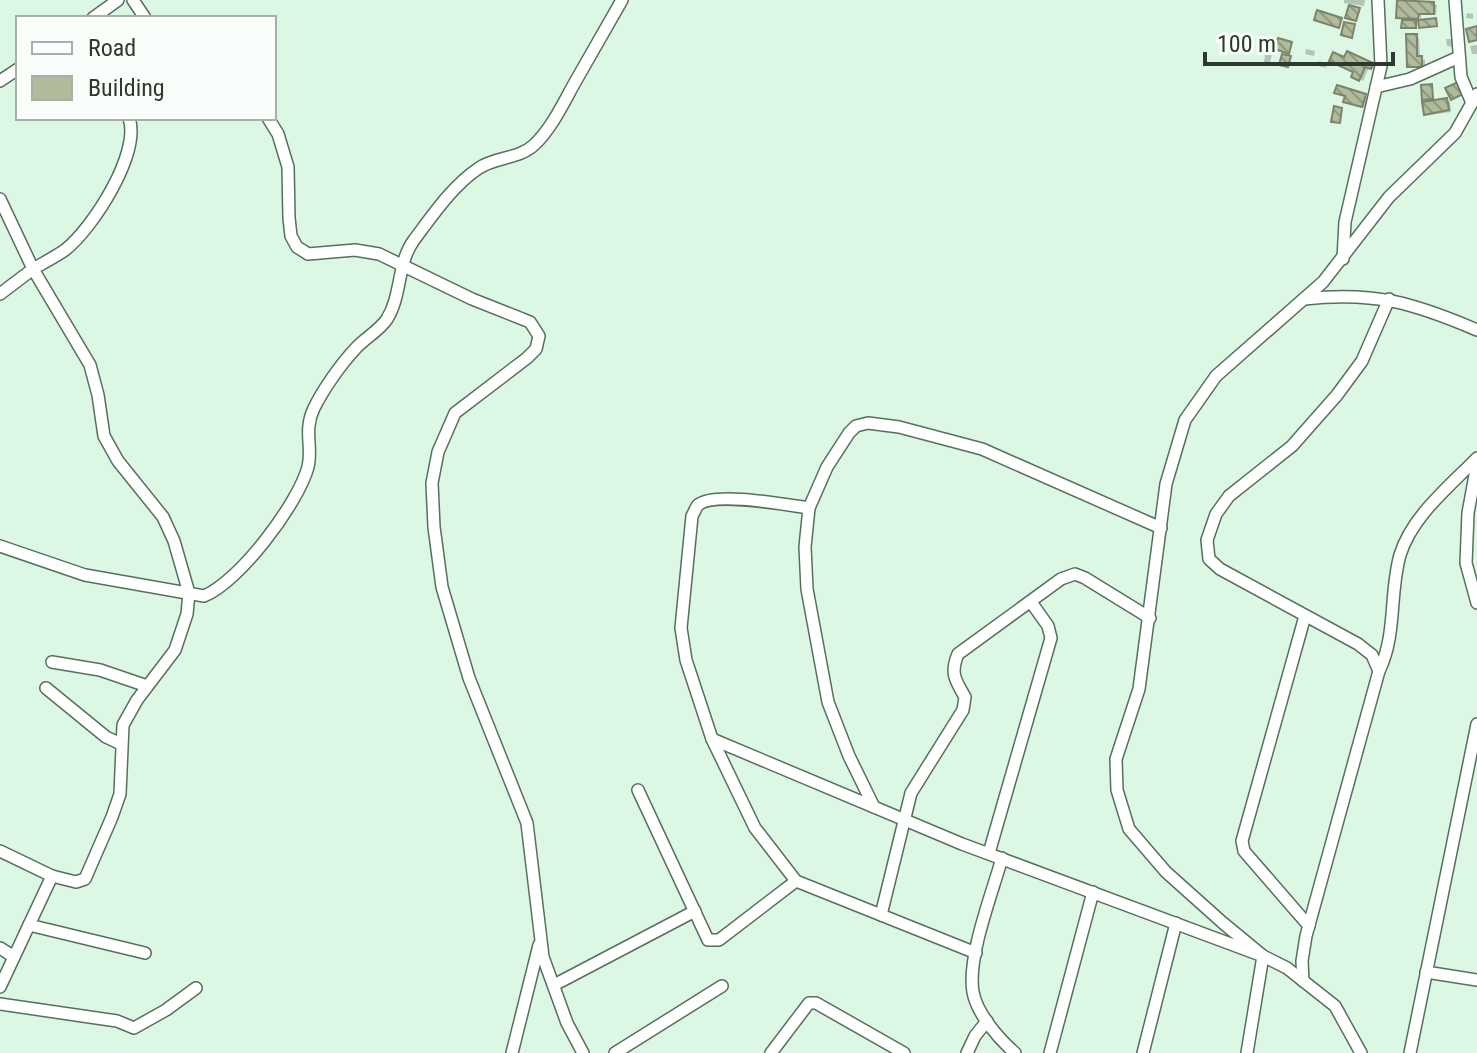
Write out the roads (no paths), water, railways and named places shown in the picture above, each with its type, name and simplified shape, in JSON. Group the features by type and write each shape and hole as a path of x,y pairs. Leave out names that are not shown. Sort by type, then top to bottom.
{"street":[{"path":"96,16 118,0"},
{"path":"0,546 85,575 204,596 215,591 267,538 286,509 309,464 308,424 315,407 355,349 385,322 395,304 403,265 412,244 455,189 480,167 515,156 533,146 558,113 622,0"},
{"path":"1343,259 1345,222 1381,66 1378,0"},
{"path":"1263,956 1166,872 1129,829 1117,790 1116,759 1139,689 1166,484 1185,420 1216,376 1323,282 1389,197 1455,133 1475,98 1461,77 1455,0"},
{"path":"1376,87 1410,79 1459,57"},
{"path":"0,294 67,248 88,225 113,189 132,138 129,120"},
{"path":"269,120 278,134 288,167 291,236 297,247 308,254 355,250 379,254 472,299 530,322 539,336 536,349 527,358 455,413 438,452 432,483 434,527 442,587 469,678 527,823 543,957 567,1023 583,1053"},
{"path":"0,199 33,269 90,365 104,436 118,461 163,517 174,541 189,593 187,614 175,650 147,686 123,725 120,794 85,879 76,882 52,876 0,851"},
{"path":"1304,299 1339,295 1389,299 1418,306 1477,330"},
{"path":"1379,671 1372,655 1365,650 1220,569 1209,559 1207,540 1216,514 1229,496 1292,446 1315,422 1362,361 1389,299"},
{"path":"874,807 849,756 828,702 807,589 805,547 809,508 827,467 856,426 868,423 899,427 982,449 1161,528"},
{"path":"1477,461 1468,513 1466,563 1477,603"},
{"path":"1303,981 1302,961 1309,926 1392,633 1393,597 1401,554 1420,516 1477,461"},
{"path":"809,508 727,499 708,500 697,505 692,516 681,628 686,660 712,739 755,828 796,881 976,953"},
{"path":"881,915 911,793 963,710 965,697 952,676 958,654 1061,579 1075,574 1150,618"},
{"path":"989,853 1051,638 1048,626 1031,602"},
{"path":"1305,616 1242,841 1244,851 1309,926"},
{"path":"52,662 100,670 147,686"},
{"path":"46,688 106,737 121,744"},
{"path":"1410,1053 1477,724"},
{"path":"712,739 904,820 1263,956 1287,968 1335,1006 1361,1053"},
{"path":"638,790 708,940 719,940 796,881"},
{"path":"1002,858 972,977 974,995 987,1021 1015,1053"},
{"path":"0,987 52,876"},
{"path":"1050,1053 1093,892"},
{"path":"554,985 695,911"},
{"path":"1143,1053 1176,923"},
{"path":"29,925 145,953"},
{"path":"512,1053 541,936"},
{"path":"0,948 14,957"},
{"path":"1247,1053 1263,956"},
{"path":"1426,972 1477,980"},
{"path":"615,1053 722,986"},
{"path":"0,1004 117,1021 134,1028 196,988"},
{"path":"771,1053 809,1003 816,1003 886,1049 904,1053"},
{"path":"967,1053 987,1021"}]}
